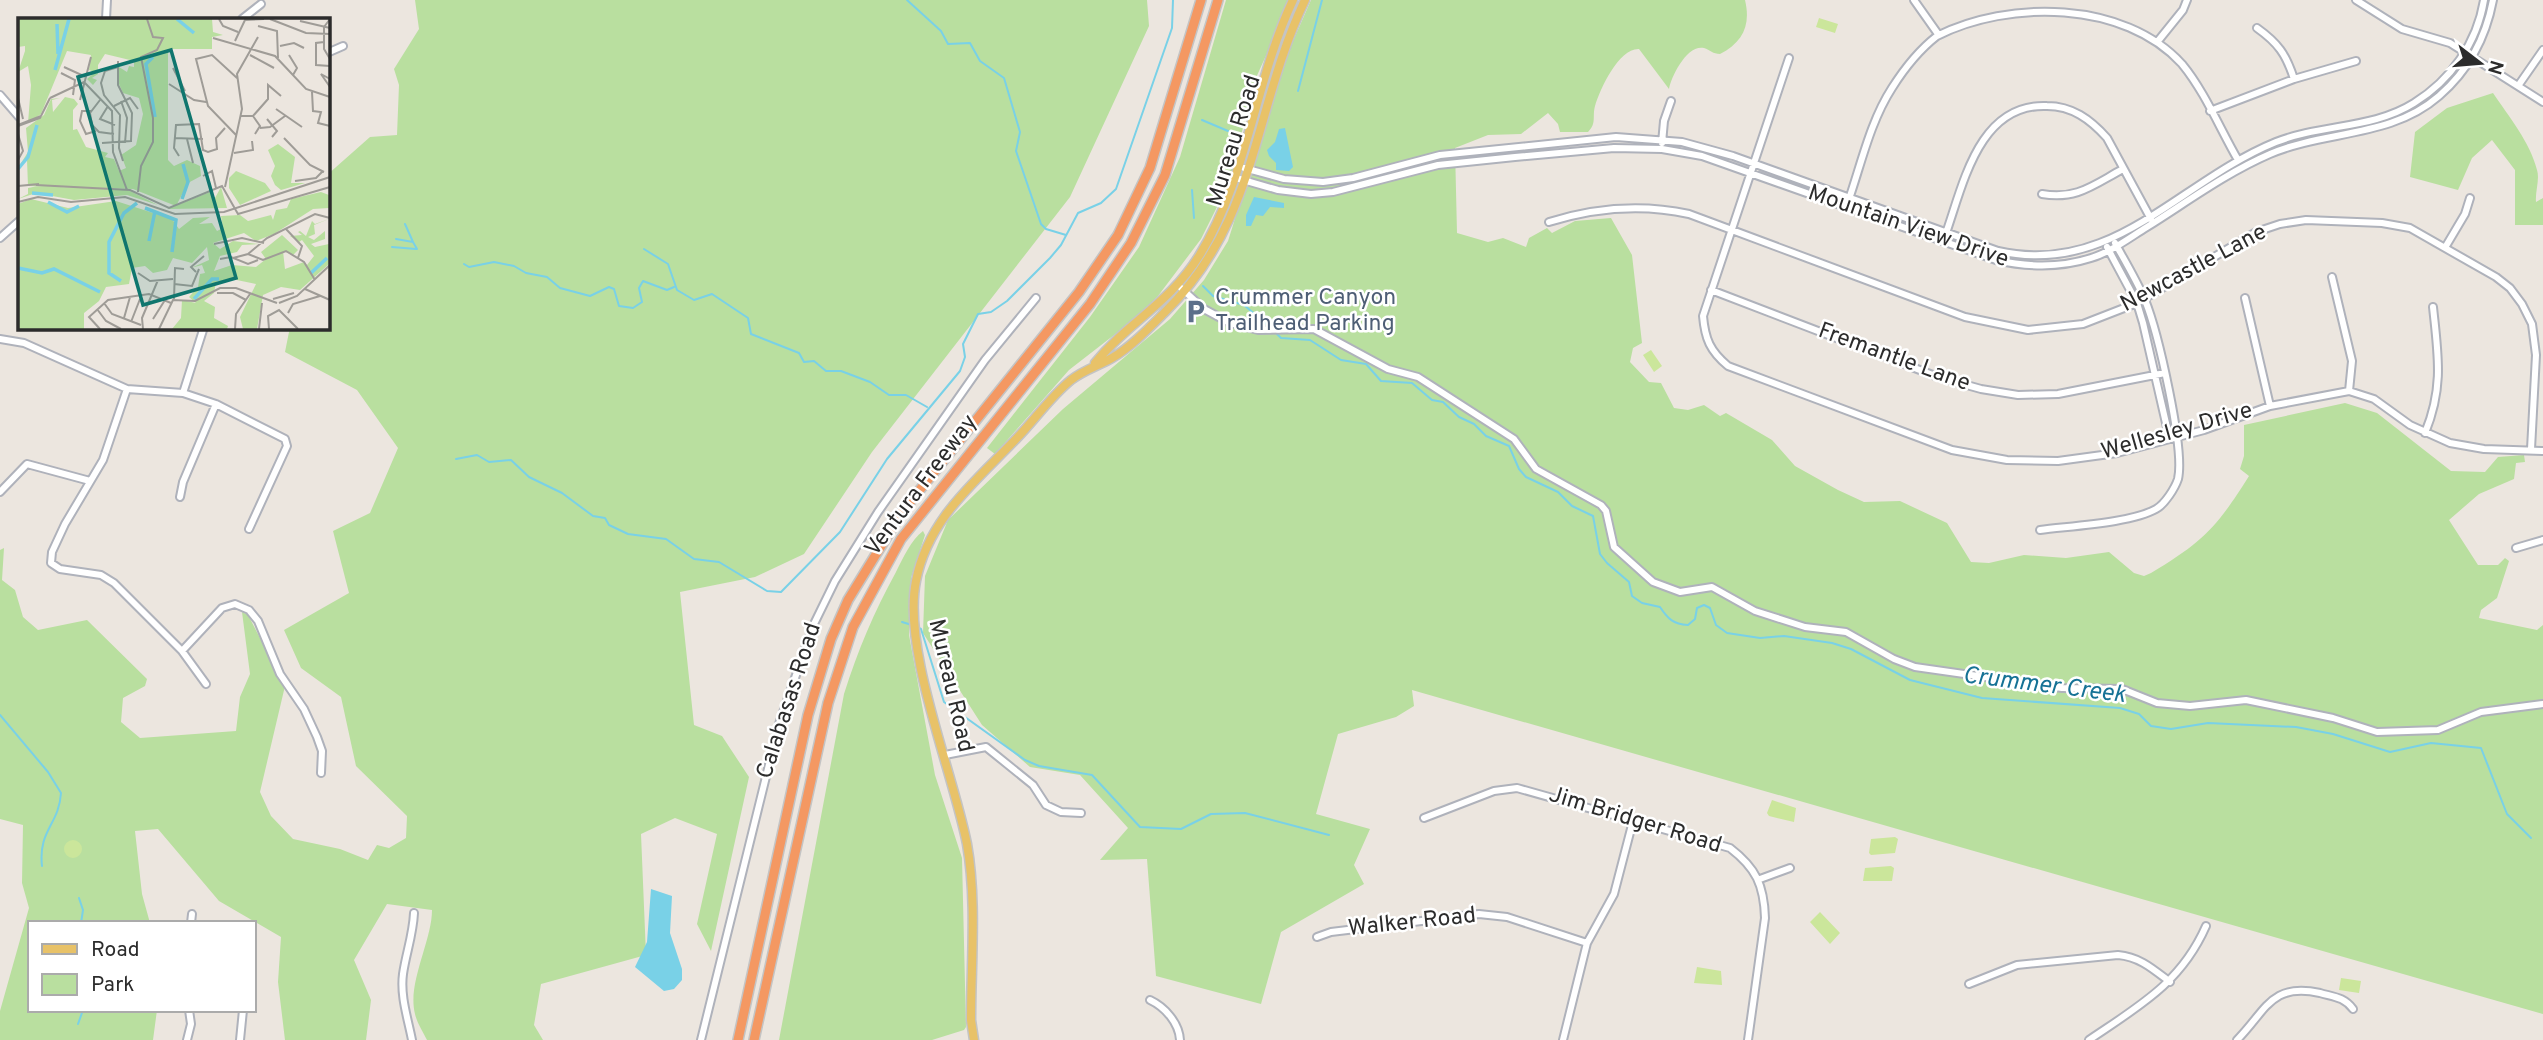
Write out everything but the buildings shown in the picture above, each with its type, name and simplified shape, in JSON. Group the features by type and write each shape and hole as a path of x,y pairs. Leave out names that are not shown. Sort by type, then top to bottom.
{"highway":[{"name":"Ventura Freeway","path":"738,1040 808,715 823,663 848,600 863,571 902,512 1079,292 1118,235 1154,156 1201,0"},
{"name":"Ventura Freeway","path":"754,1040 828,703 853,627 901,539 1090,304 1131,243 1165,175 1218,0"}],"main road":[{"name":"Mureau Road","path":"974,1040 971,1020 969,856 914,625 915,583 921,560 936,526 956,499 1017,439 1057,392 1093,365 1106,348 1151,313 1178,285 1212,233 1236,178 1272,50 1293,0"},
{"name":"Mureau Road","path":"1093,365 1112,358 1185,292 1221,239 1250,170 1280,61 1305,0"}],"street":[{"path":"106,18 107,0"},
{"path":"1914,0 1938,34"},
{"path":"2158,41 2183,10 2187,0"},
{"path":"2356,0 2402,29 2435,37 2465,52 2543,102"},
{"name":"Mountain View Drive","path":"1239,167 1284,179 1332,181 1440,155 1616,137 1662,140 1706,148 1997,251 2030,257 2070,255 2117,246 2238,159 2292,136 2391,115 2431,90 2465,52 2484,0"},
{"name":"Mountain View Drive","path":"1236,178 1287,191 1324,193 1438,165 1614,148 1662,149 1702,156 1996,260 2040,266 2069,264 2107,246 2112,238 2151,220 2241,167 2294,145 2374,129 2400,120 2439,96 2473,57 2487,24 2493,0"},
{"path":"243,18 261,4"},
{"path":"1846,207 1891,90 1914,58 1938,34 1998,7"},
{"path":"2091,7 2138,27 2158,41 2181,64 2241,167"},
{"path":"2257,28 2278,42 2287,57 2294,79"},
{"path":"329,52 343,46"},
{"path":"2518,86 2543,50"},
{"name":"Wellesley Drive","path":"1789,58 1703,316 1705,338 1714,354 1728,366 1952,450 2007,460 2059,461 2117,453 2174,438 2270,406 2349,391"},
{"path":"2210,111 2294,79 2356,61"},
{"path":"0,95 18,116"},
{"path":"1662,149 1664,121 1671,102"},
{"path":"1944,242 1976,152 1988,132 2009,114 2026,108 2057,106 2086,118 2106,138 2151,220"},
{"path":"2042,194 2063,197 2076,195 2123,169"},
{"path":"2446,246 2465,214 2470,198"},
{"name":"Newcastle Lane","path":"1549,222 1569,216 1641,206 1689,214 1965,317 2002,327 2061,329 2083,324 2137,303 2256,232 2280,224 2306,220 2382,223 2410,228 2446,246 2510,288 2532,324 2536,355 2531,449"},
{"path":"0,238 18,221"},
{"path":"2040,530 2135,516 2157,508 2177,481 2180,464 2174,438 2168,432 2161,374 2145,299 2112,238"},
{"path":"2107,246 2137,303 2161,374"},
{"path":"2332,277 2352,361 2349,391 2374,399 2425,433 2450,443 2484,449 2543,451"},
{"path":"1178,285 1216,317 1272,331 1314,329 1388,369 1418,377 1471,409 1514,439 1536,469 1601,505 1606,511 1614,547 1653,582 1680,592 1712,587 1755,611 1805,627 1846,632 1914,667 2062,688 2122,689 2157,703 2190,706 2246,700 2333,718 2378,732 2438,730 2481,712 2543,704"},
{"name":"Fremantle Lane","path":"1711,290 1938,377 1981,389 2018,395 2058,394 2161,374"},
{"name":"Calabasas Road","path":"701,1040 774,745 813,626 835,581 878,512 985,360 1036,298"},
{"path":"2245,298 2270,406"},
{"path":"2425,433 2437,405 2440,373 2433,307"},
{"path":"183,393 203,329"},
{"path":"0,340 24,343 127,389 183,393 216,404 288,442 249,529"},
{"path":"127,389 115,434 52,552 51,563 60,569 94,573 114,583 182,651 206,684"},
{"path":"180,497 183,482 216,404"},
{"path":"0,492 27,464 90,481"},
{"path":"2516,548 2543,540"},
{"path":"182,651 222,608 234,604 249,610 258,621 280,674 304,709 317,737 322,751 321,773"},
{"path":"945,755 986,747 1032,785 1046,805 1061,812 1081,813"},
{"name":"Jim Bridger Road","path":"1424,818 1494,792 1517,788 1730,848 1746,860 1760,880"},
{"path":"1563,1040 1587,943 1614,894 1633,821"},
{"path":"1748,1040 1765,918 1760,880 1790,868"},
{"path":"412,1040 403,999 403,976 413,932 414,913"},
{"path":"191,921 192,914"},
{"name":"Walker Road","path":"1317,937 1331,932 1479,914 1507,917 1587,943"},
{"path":"2089,1040 2170,982 2185,966 2206,926"},
{"path":"1969,984 2017,965 2118,956 2131,956 2147,964 2170,982"},
{"path":"2237,1040 2275,996 2287,991 2312,992 2345,999 2353,1009"},
{"path":"1150,1000 1160,1004 1171,1018 1180,1040"},
{"path":"187,1040 191,1024 189,1012"},
{"path":"240,1040 243,1012"}],"green space":[{"path":"415,0 1147,0 1149,26 1070,197 872,452 804,554 755,577 680,592 694,725 722,736 749,777 711,951 697,924 717,834 675,818 641,834 646,955 541,984 534,1025 543,1040 427,1040 416,1017 413,1002 432,910 387,904 354,960 371,1000 366,1040 285,1040 278,982 281,937 219,901 158,829 135,831 142,894 149,921 28,921 28,1012 157,1012 153,1040 0,1040 0,1011 29,908 22,883 23,825 0,819 0,550 4,548 2,580 15,590 23,617 38,630 87,620 147,679 145,686 123,698 121,722 140,738 236,731 240,697 250,674 242,612 248,615 285,686 260,792 271,816 293,839 340,849 368,860 377,845 389,848 406,838 407,816 356,766 341,697 301,668 284,630 349,593 333,531 370,513 398,448 357,390 285,352 290,329 329,329 329,173 370,137 397,135 399,85 394,69 419,29"},
{"path":"1226,0 1291,0 1255,80 1229,183 1201,239 1158,296 1136,318 1069,370 995,454 987,448 1090,317 1139,247 1180,157"},
{"path":"1311,0 1745,0 1746,25 1740,38 1720,54 1704,48 1692,51 1676,70 1669,89 1639,49 1624,55 1601,90 1588,132 1560,132 1558,124 1548,113 1521,134 1488,135 1455,148 1457,233 1488,242 1503,238 1526,247 1529,238 1547,228 1552,233 1575,221 1611,218 1632,255 1642,343 1633,348 1630,362 1649,382 1661,383 1674,408 1688,410 1704,405 1720,416 1726,413 1772,440 1795,466 1838,490 1864,502 1900,501 1947,523 1971,562 1989,563 2024,555 2066,558 2109,552 2134,573 2144,576 2184,552 2208,532 2238,494 2249,476 2240,469 2244,456 2244,425 2345,403 2377,413 2451,471 2485,472 2498,457 2524,455 2525,462 2516,463 2514,479 2479,494 2449,520 2478,565 2498,565 2505,558 2509,561 2497,598 2481,610 2479,618 2537,630 2543,625 2543,1014 1412,690 1414,706 1396,717 1338,734 1316,814 1370,829 1354,865 1364,884 1281,932 1261,1004 1156,976 1147,859 1100,860 1128,828 1080,775 1030,767 982,725 923,633 925,576 948,520 1063,409 1170,319 1204,280 1228,241 1286,57"},
{"path":"1819,18 1838,24 1835,33 1816,27"},
{"path":"2493,93 2534,160 2538,174 2536,202 2543,198 2543,225 2515,225 2515,170 2492,140 2472,158 2458,190 2410,177 2415,132 2447,108"},
{"path":"1651,350 1662,366 1654,372 1643,355"},
{"path":"923,531 925,535 911,578 909,635 935,775 962,858 966,1027 932,1040 779,1040 844,694 881,602 908,550"},
{"path":"1772,800 1796,808 1794,822 1769,816 1767,813"},
{"path":"1871,839 1898,839 1895,853 1869,853"},
{"path":"73,840 79,843 82,849 79,855 73,858 67,855 64,849 67,843"},
{"path":"1865,868 1894,868 1892,881 1863,881"},
{"path":"1820,912 1840,933 1830,944 1810,922"},
{"path":"1697,967 1721,971 1722,985 1694,983"},
{"path":"2341,978 2361,981 2359,993 2339,990"}],"water":[{"path":"1285,128 1293,167 1289,171 1276,170 1276,163 1267,150 1275,142 1279,129"},
{"path":"1254,197 1284,203 1284,208 1270,207 1263,216 1256,215 1251,226 1246,226 1246,215"},
{"path":"651,889 672,896 670,933 682,969 682,980 674,989 664,991 635,967 647,942"}],"waterway":[{"path":"907,0 941,31 948,44 970,43 980,61 1004,78 1020,132 1016,151 1041,224 1046,229 1066,235"},
{"path":"456,459 477,455 489,462 511,460 529,477 562,493 593,516 605,518 609,525 628,534 666,539 694,559 719,562 767,591 781,592 840,532 887,459 960,371 965,357 963,344 978,314 991,312 1007,301 1061,245 1078,213 1101,203 1116,189 1172,28 1173,0"},
{"path":"1298,91 1322,0"},
{"path":"1202,120 1228,131"},
{"name":"Crummer Creek","path":"1192,190 1194,218"},
{"path":"405,224 413,242"},
{"path":"396,239 413,242 417,249"},
{"path":"392,247 416,249"},
{"path":"644,249 668,264 677,290 694,300 712,294 748,318 751,334 799,353 804,362 814,361 826,371 841,371 870,382 889,395 906,395 927,407"},
{"path":"464,264 469,267 494,262 514,266 526,273 547,277 560,288 590,296 609,287 614,289 619,306 633,308 642,302 639,288 643,281 667,290 674,287"},
{"name":"Crummer Creek","path":"1203,286 1213,296 1244,305 1271,328"},
{"name":"Crummer Creek","path":"1275,332 1281,338 1310,340 1341,360 1366,364 1381,381 1412,383 1432,400 1443,402 1459,417 1474,424 1486,436 1509,446 1519,469 1526,477 1558,492 1572,506 1593,516 1600,554 1629,582 1632,596 1642,603 1660,607 1668,618 1675,622 1688,625 1695,619 1697,608 1704,605 1710,608 1716,625 1727,633 1760,638 1784,636 1832,643 1851,649 1910,680 1982,698 2120,708 2139,714 2151,726 2171,729 2208,723 2296,727 2333,734 2390,752 2431,743 2481,748 2507,814 2531,838"},
{"path":"902,622 912,625"},
{"path":"917,627 921,629 944,702 1025,760 1039,766 1092,775 1140,827 1181,829 1211,814 1245,813 1329,835"},
{"path":"0,715 48,772 61,793 57,813 43,844 42,866"},
{"path":"79,898 83,910 81,921"},
{"path":"78,1024 82,1012"}],"place":[{"name":"Crummer Canyon Trailhead Parking","path":"1195,311"}]}
